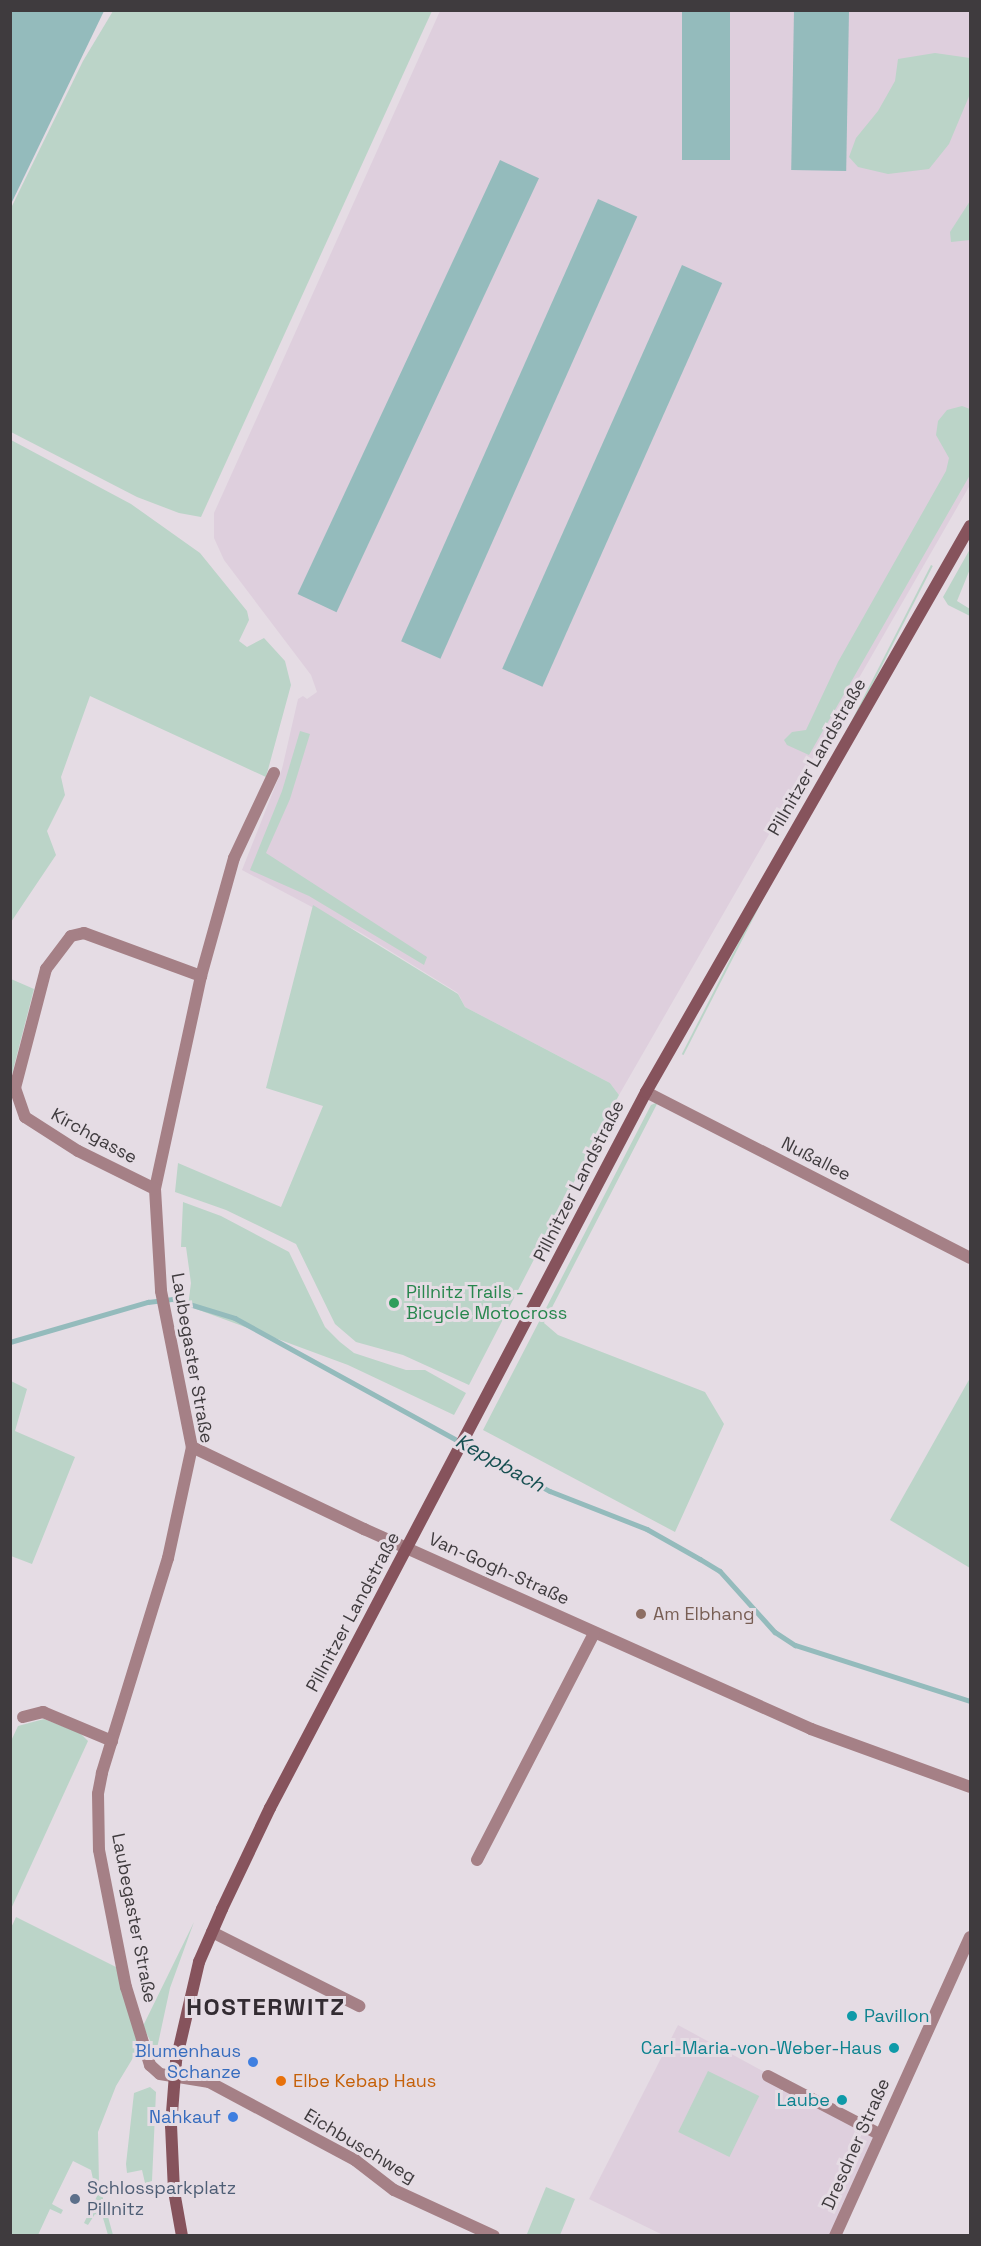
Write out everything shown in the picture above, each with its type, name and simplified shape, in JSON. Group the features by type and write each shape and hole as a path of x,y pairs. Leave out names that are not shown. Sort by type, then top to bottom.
{"main road":[{"name":"Pillnitzer Landstraße","path":"182,2235 174,2191 174,2077 184,2013 212,1932 270,1808 646,1092 970,526"}],"street":[{"name":"Laubegaster Straße","path":"174,2077 160,2074 150,2065 126,1987 99,1850 98,1794 168,1558 192,1448 161,1291 155,1189 201,976 234,858 274,773"},
{"name":"Kirchgasse","path":"155,1189 78,1151 25,1117 15,1088 46,969 71,936 84,933 201,976"},
{"name":"Nußallee","path":"646,1092 970,1257"},
{"name":"Van-Gogh-Straße","path":"192,1448 811,1730 970,1787"},
{"path":"477,1860 594,1633"},
{"path":"23,1717 43,1712 112,1742"},
{"path":"212,1932 359,2006"},
{"name":"Dresdner Straße","path":"835,2235 970,1937"},
{"path":"768,2076 879,2134"},
{"name":"Eichbuschweg","path":"174,2077 209,2082 355,2160 394,2190 494,2235"}],"shaded area":[{"path":"440,11 970,11 970,485 619,1095 610,1083 465,1007 458,993 361,933 242,870 282,769 298,699 303,696 307,699 317,692 311,675 224,560 214,538 214,513"},
{"path":"678,2025 879,2134 835,2235 663,2235 589,2199"}],"green space":[{"path":"113,11 432,11 201,517 179,513 137,497 11,432 11,208 83,61"},
{"path":"935,53 970,58 970,94 949,144 929,169 888,174 858,167 849,157 856,138 878,111 895,81 898,59"},
{"path":"970,201 970,240 951,242 950,232"},
{"path":"962,406 970,409 970,475 809,755 787,745 784,740 792,732 806,730 838,662 946,471 949,458 936,435 938,421 947,410"},
{"path":"11,440 131,504 200,553 247,611 249,620 239,641 247,647 264,638 285,661 291,685 266,777 90,696 61,777 65,795 47,831 56,855 11,922"},
{"path":"970,549 970,569 957,601 970,609 970,616 948,605 943,597"},
{"path":"931,565 933,566 684,1055 682,1054"},
{"path":"300,731 310,734 290,799 266,853 427,957 424,965 309,896 250,870 282,791"},
{"path":"313,905 458,994 465,1007 610,1083 619,1095 469,1385 403,1355 356,1342 335,1324 296,1244 226,1210 175,1192 178,1163 281,1207 323,1106 266,1088"},
{"path":"11,979 34,989 11,1078"},
{"path":"658,1102 544,1323 558,1335 705,1392 724,1424 675,1532 483,1430 651,1105"},
{"path":"183,1202 221,1216 289,1252 325,1327 340,1342 354,1353 406,1370 425,1370 466,1393 454,1415 348,1365 188,1306 191,1283 186,1247 181,1247"},
{"path":"970,1378 970,1568 890,1520"},
{"path":"11,1381 27,1389 15,1431 75,1457 32,1564 11,1556"},
{"path":"44,1719 80,1733 88,1741 11,1909 11,1741 18,1726"},
{"path":"16,1917 116,1967 139,2048 116,2086 98,2132 99,2184 113,2235 108,2235 103,2218 95,2214 88,2225 84,2223 98,2194 89,2188 93,2179 91,2170 73,2161 52,2204 63,2210 61,2214 50,2209 38,2235 11,2236 10,1930"},
{"path":"194,1922 170,1988 156,2053 143,2026"},
{"path":"708,2071 759,2096 729,2157 678,2132"},
{"path":"150,2087 156,2092 152,2181 145,2183 142,2170 127,2173 126,2164 134,2093"},
{"path":"546,2187 575,2199 560,2235 527,2234"}],"water":[{"path":"794,10 849,11 846,171 791,170"},
{"path":"10,11 104,11 11,204"},
{"path":"682,11 730,11 730,160 682,160"},
{"path":"500,160 539,178 337,612 298,594"},
{"path":"598,199 637,216 440,659 401,641"},
{"path":"682,265 722,283 542,687 502,669"}],"waterway":[{"name":"Keppbach","path":"10,1342 148,1302 173,1299 235,1318 550,1491 647,1529 700,1559 720,1571 775,1632 795,1645 970,1701"}],"place":[{"name":"Pillnitz Trails - Bicycle Motocross","path":"394,1303"},
{"name":"Am Elbhang","path":"641,1614"},
{"name":"Pavillon","path":"852,2016"},
{"name":"Carl-Maria-von-Weber-Haus","path":"894,2048"},
{"name":"Blumenhaus Schanze","path":"253,2062"},
{"name":"Elbe Kebap Haus","path":"281,2081"},
{"name":"Laube","path":"842,2100"},
{"name":"Nahkauf","path":"233,2117"},
{"name":"Schlossparkplatz Pillnitz","path":"75,2199"}],"district":[{"name":"HOSTERWITZ","path":"266,2007"}]}
